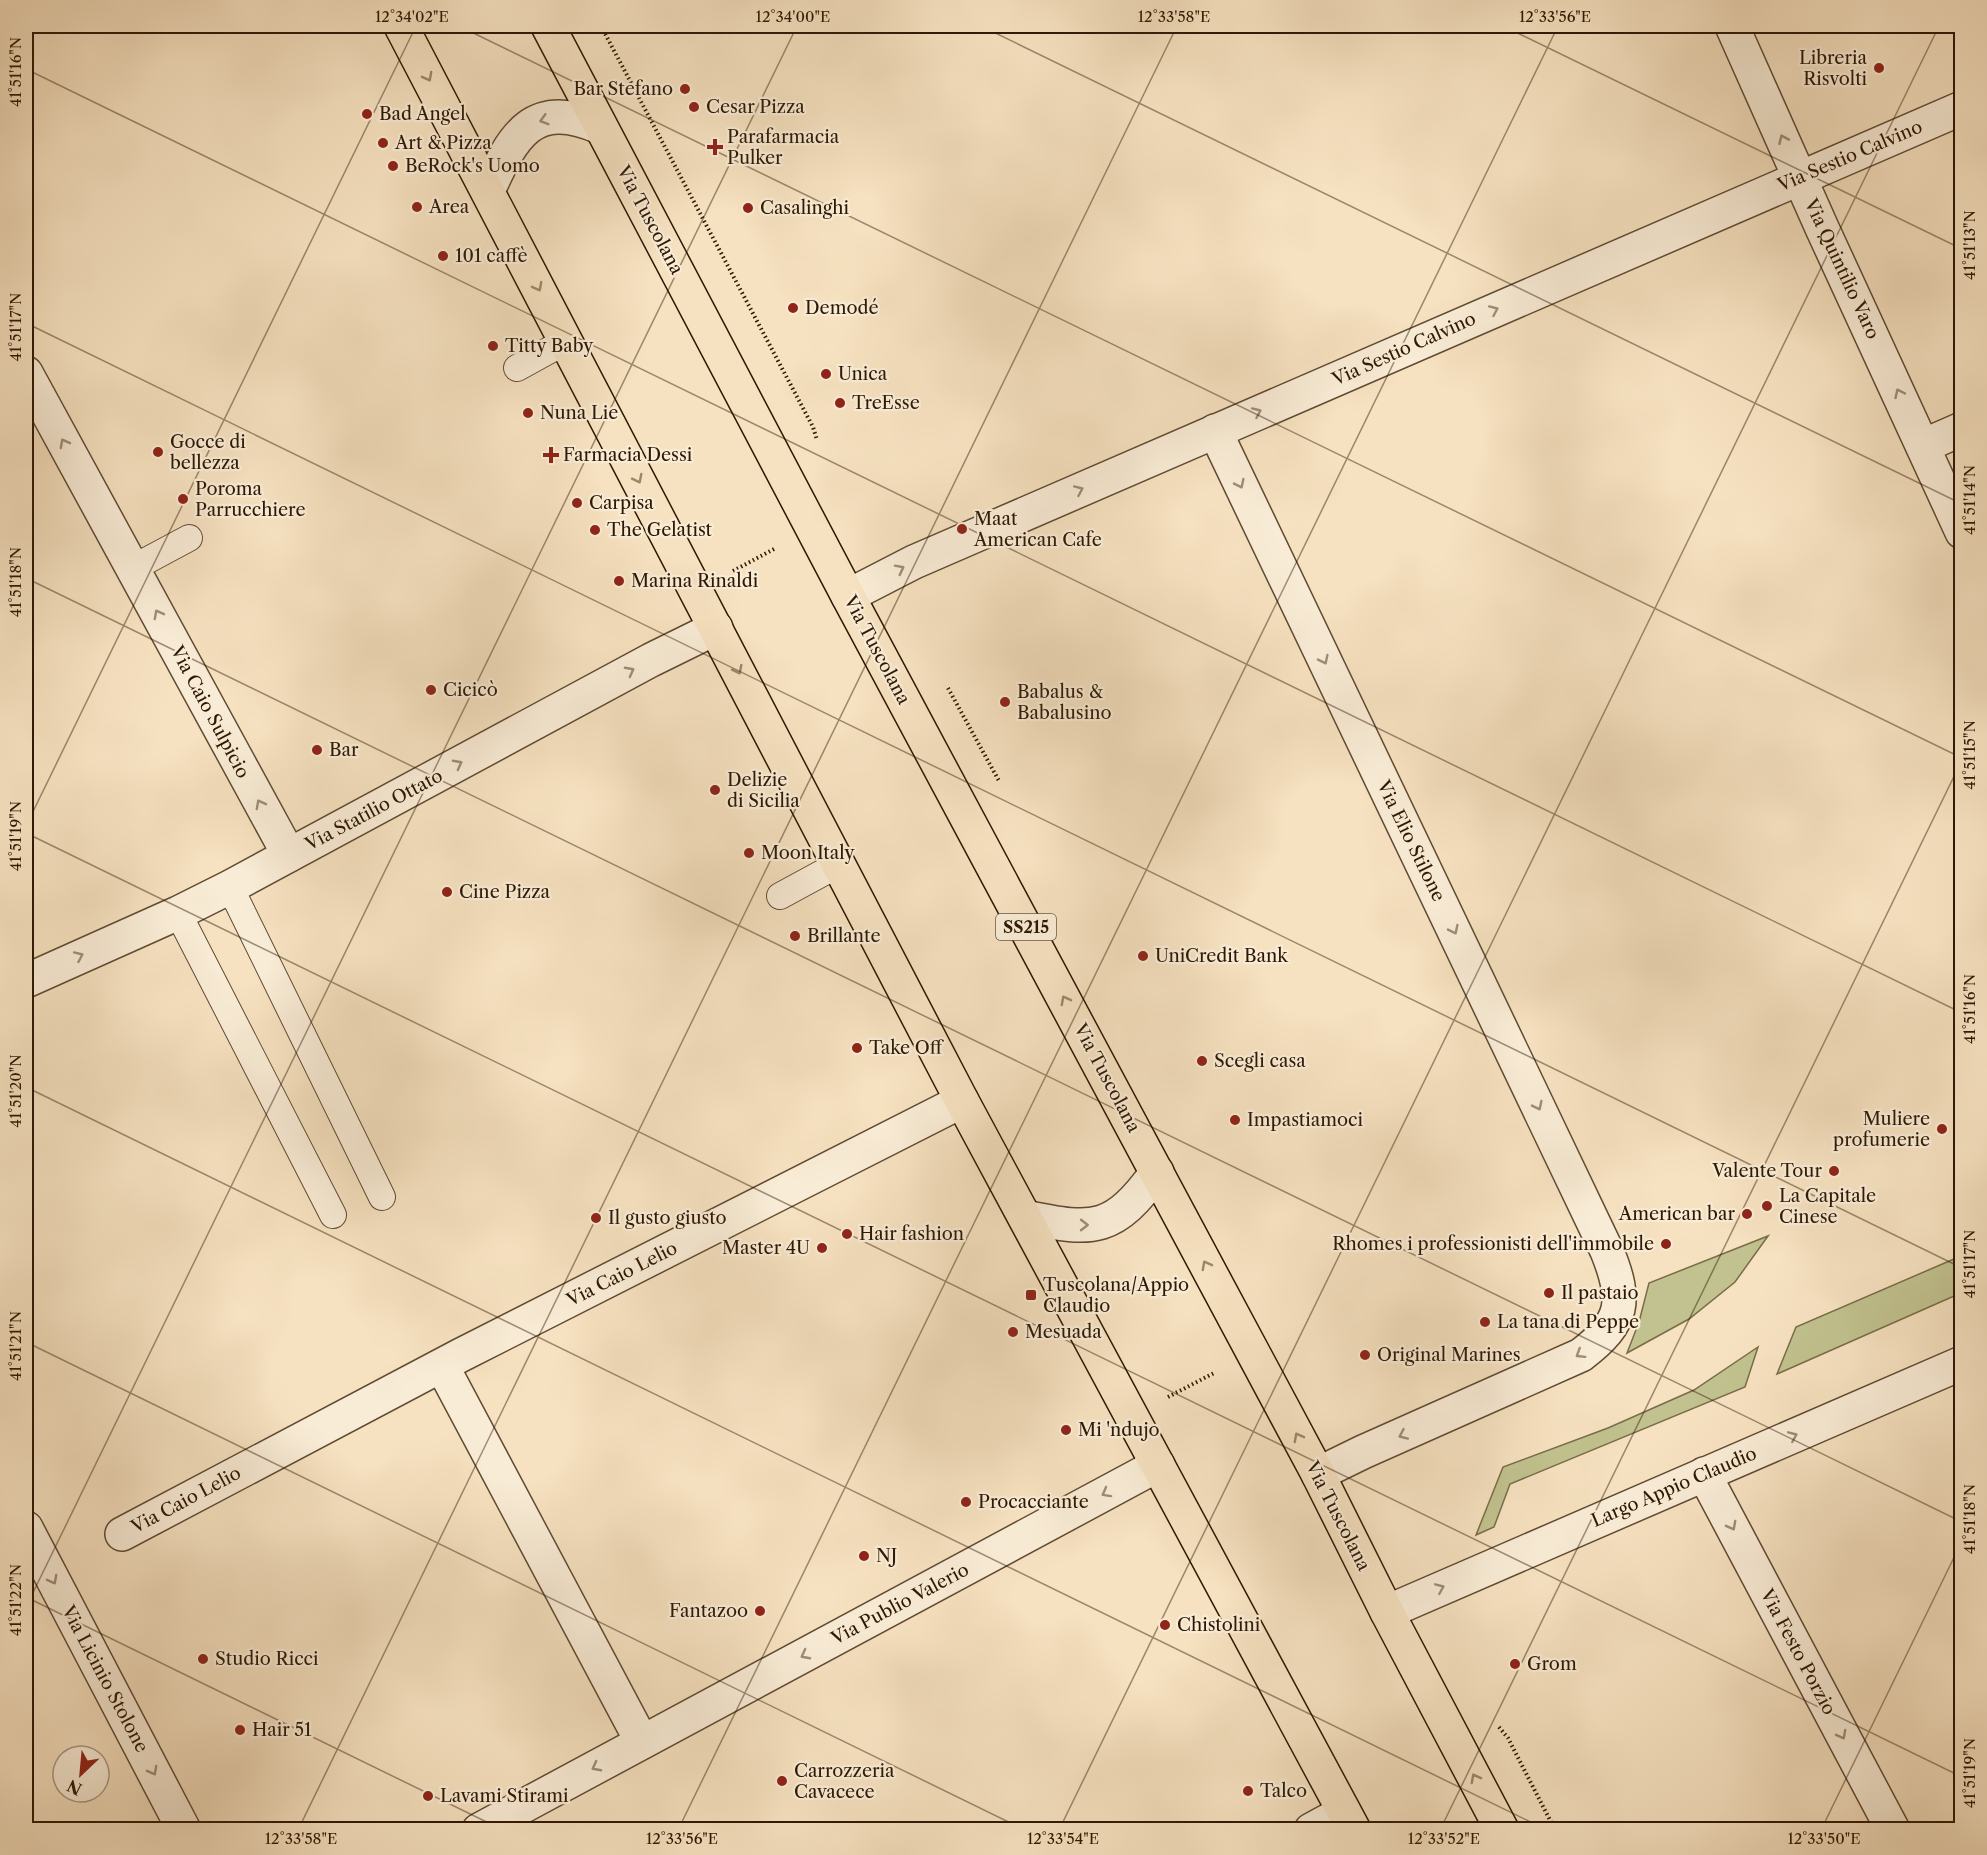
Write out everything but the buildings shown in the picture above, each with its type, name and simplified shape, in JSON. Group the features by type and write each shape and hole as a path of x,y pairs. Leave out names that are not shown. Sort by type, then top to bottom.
{"main road":[{"path":"401,26 962,1101 1349,1821"},
{"name":"Via Tuscolana","path":"548,26 848,596 1318,1474 1387,1612 1502,1830"}],"street":[{"name":"Via Quintilio Varo","path":"1732,26 1962,532"},
{"name":"Via Sestio Calvino","path":"848,596 925,558 1962,108"},
{"path":"488,191 504,157 517,139 536,121 546,118 571,117 600,127"},
{"name":"Via Caio Sulpicio","path":"26,374 289,855"},
{"path":"1923,446 1962,429"},
{"name":"Via Elio Stilone","path":"1215,431 1608,1251 1620,1291 1618,1311 1608,1332 1596,1344 1562,1364 1318,1474"},
{"name":"Via Statilio Ottato","path":"26,981 178,913 230,887 651,660 716,628"},
{"name":"Via Caio Lelio","path":"122,1534 442,1366 962,1101"},
{"path":"1026,1217 1066,1225 1101,1223 1129,1207 1156,1172"},
{"name":"Largo Appio Claudio","path":"1387,1612 1962,1363"},
{"path":"442,1366 642,1742"},
{"name":"Via Publio Valerio","path":"479,1830 1158,1465"},
{"name":"Via Festo Porzio","path":"1704,1474 1893,1830"},
{"name":"Via Licinio Stolone","path":"26,1528 184,1830"},
{"path":"1311,1830 1349,1821"}],"lane":[{"path":"517,368 566,341"},
{"path":"133,568 189,538"},
{"path":"780,896 839,864"},
{"path":"230,887 382,1197"},
{"path":"178,913 333,1215"}],"path":[{"path":"725,576 780,546"},
{"path":"1159,1401 1222,1369"}],"green space":[{"path":"1768,1236 1735,1282 1689,1319 1627,1353 1639,1322 1649,1283"},
{"path":"1961,1256 1961,1293 1777,1374 1796,1327"},
{"path":"1758,1347 1745,1387 1510,1484 1494,1527 1476,1535 1503,1467 1608,1428 1694,1390"}],"place":[{"name":"Libreria Risvolti","path":"1879,68"},
{"name":"Bar Stefano","path":"685,89"},
{"name":"Cesar Pizza","path":"694,107"},
{"name":"Bad Angel","path":"367,114"},
{"name":"Art & Pizza","path":"383,143"},
{"name":"Parafarmacia Pulker","path":"715,147"},
{"name":"BeRock's Uomo","path":"393,166"},
{"name":"Area","path":"417,207"},
{"name":"Casalinghi","path":"748,208"},
{"name":"101 caffè","path":"443,256"},
{"name":"Demodé","path":"793,308"},
{"name":"Titty Baby","path":"493,346"},
{"name":"Unica","path":"826,374"},
{"name":"TreEsse","path":"840,403"},
{"name":"Nuna Lie","path":"528,413"},
{"name":"Gocce di bellezza","path":"158,452"},
{"name":"Farmacia Dessi","path":"551,455"},
{"name":"Poroma Parrucchiere","path":"183,499"},
{"name":"Carpisa","path":"577,503"},
{"name":"Maat American Cafe","path":"962,529"},
{"name":"The Gelatist","path":"595,530"},
{"name":"Marina Rinaldi","path":"619,581"},
{"name":"Cicicò","path":"431,690"},
{"name":"Babalus & Babalusino","path":"1005,702"},
{"name":"Bar","path":"317,750"},
{"name":"Delizie di Sicilia","path":"715,790"},
{"name":"Moon Italy","path":"749,853"},
{"name":"Cine Pizza","path":"447,892"},
{"name":"Brillante","path":"795,936"},
{"name":"UniCredit Bank","path":"1143,956"},
{"name":"Take Off","path":"857,1048"},
{"name":"Scegli casa","path":"1202,1061"},
{"name":"Impastiamoci","path":"1235,1120"},
{"name":"Muliere profumerie","path":"1942,1129"},
{"name":"Valente Tour","path":"1834,1171"},
{"name":"La Capitale Cinese","path":"1767,1206"},
{"name":"American bar","path":"1747,1214"},
{"name":"Il gusto giusto","path":"596,1218"},
{"name":"Hair fashion","path":"847,1234"},
{"name":"Rhomes i professionisti dell'immobile","path":"1666,1244"},
{"name":"Master 4U","path":"822,1248"},
{"name":"Il pastaio","path":"1549,1293"},
{"name":"Tuscolana/Appio Claudio","path":"1031,1295"},
{"name":"La tana di Peppe","path":"1485,1322"},
{"name":"Mesuada","path":"1013,1332"},
{"name":"Original Marines","path":"1365,1355"},
{"name":"Mi 'ndujo","path":"1066,1430"},
{"name":"Procacciante","path":"966,1502"},
{"name":"NJ","path":"864,1556"},
{"name":"Fantazoo","path":"760,1611"},
{"name":"Chistolini","path":"1165,1625"},
{"name":"Studio Ricci","path":"203,1659"},
{"name":"Grom","path":"1515,1664"},
{"name":"Hair 51","path":"240,1730"},
{"name":"Carrozzeria Cavacece","path":"782,1781"},
{"name":"Talco","path":"1248,1791"},
{"name":"Lavami Stirami","path":"428,1796"}]}
